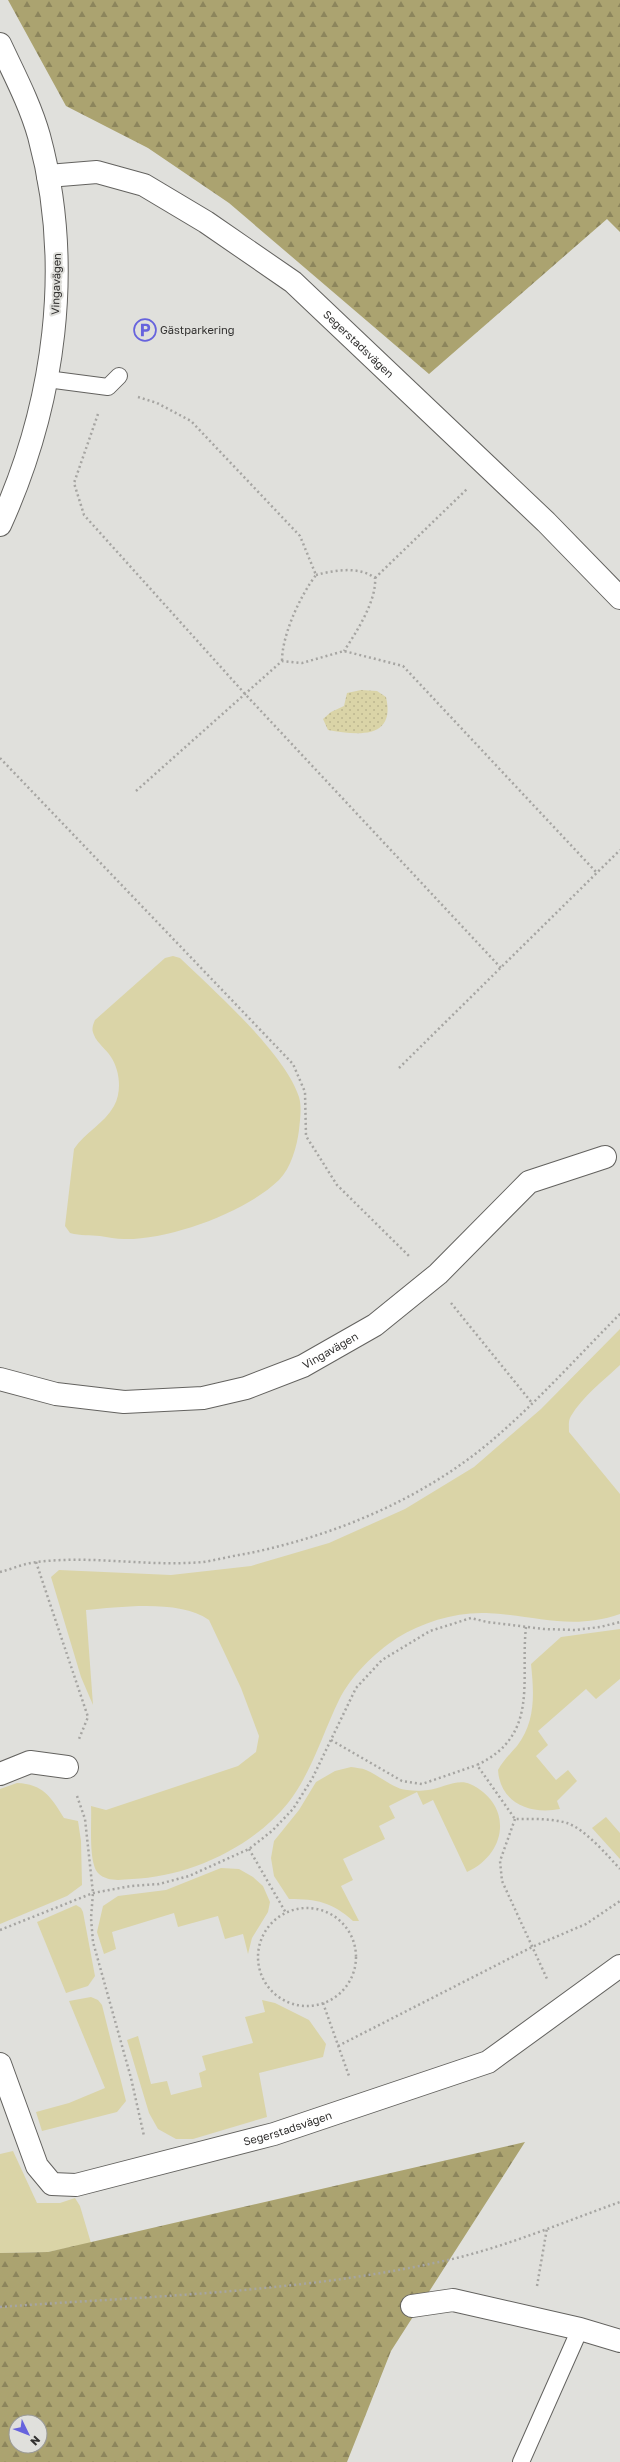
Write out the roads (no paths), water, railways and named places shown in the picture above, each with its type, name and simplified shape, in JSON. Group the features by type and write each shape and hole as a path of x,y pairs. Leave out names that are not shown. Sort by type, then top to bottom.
{"street":[{"name":"Vingavägen","path":"0,44 24,93 38,134 48,176 57,244 56,311 47,379 23,471 0,525"},
{"name":"Segerstadsvägen","path":"48,176 97,172 144,185 206,222 293,282 546,522 620,598"},
{"name":"Vingavägen","path":"0,1379 56,1394 124,1402 210,1396 246,1388 303,1366 375,1325 432,1279 529,1182 605,1156"},
{"path":"0,1774 30,1762 67,1767"},
{"name":"Segerstadsvägen","path":"0,2064 37,2166 52,2184 76,2185 274,2134 488,2062 620,1966"},
{"path":"412,2306 453,2300 580,2329 620,2341"}],"lane":[{"path":"47,379 113,382"},
{"path":"521,2462 580,2329"}],"place":[{"name":"Gästparkering","path":"145,330"}]}
